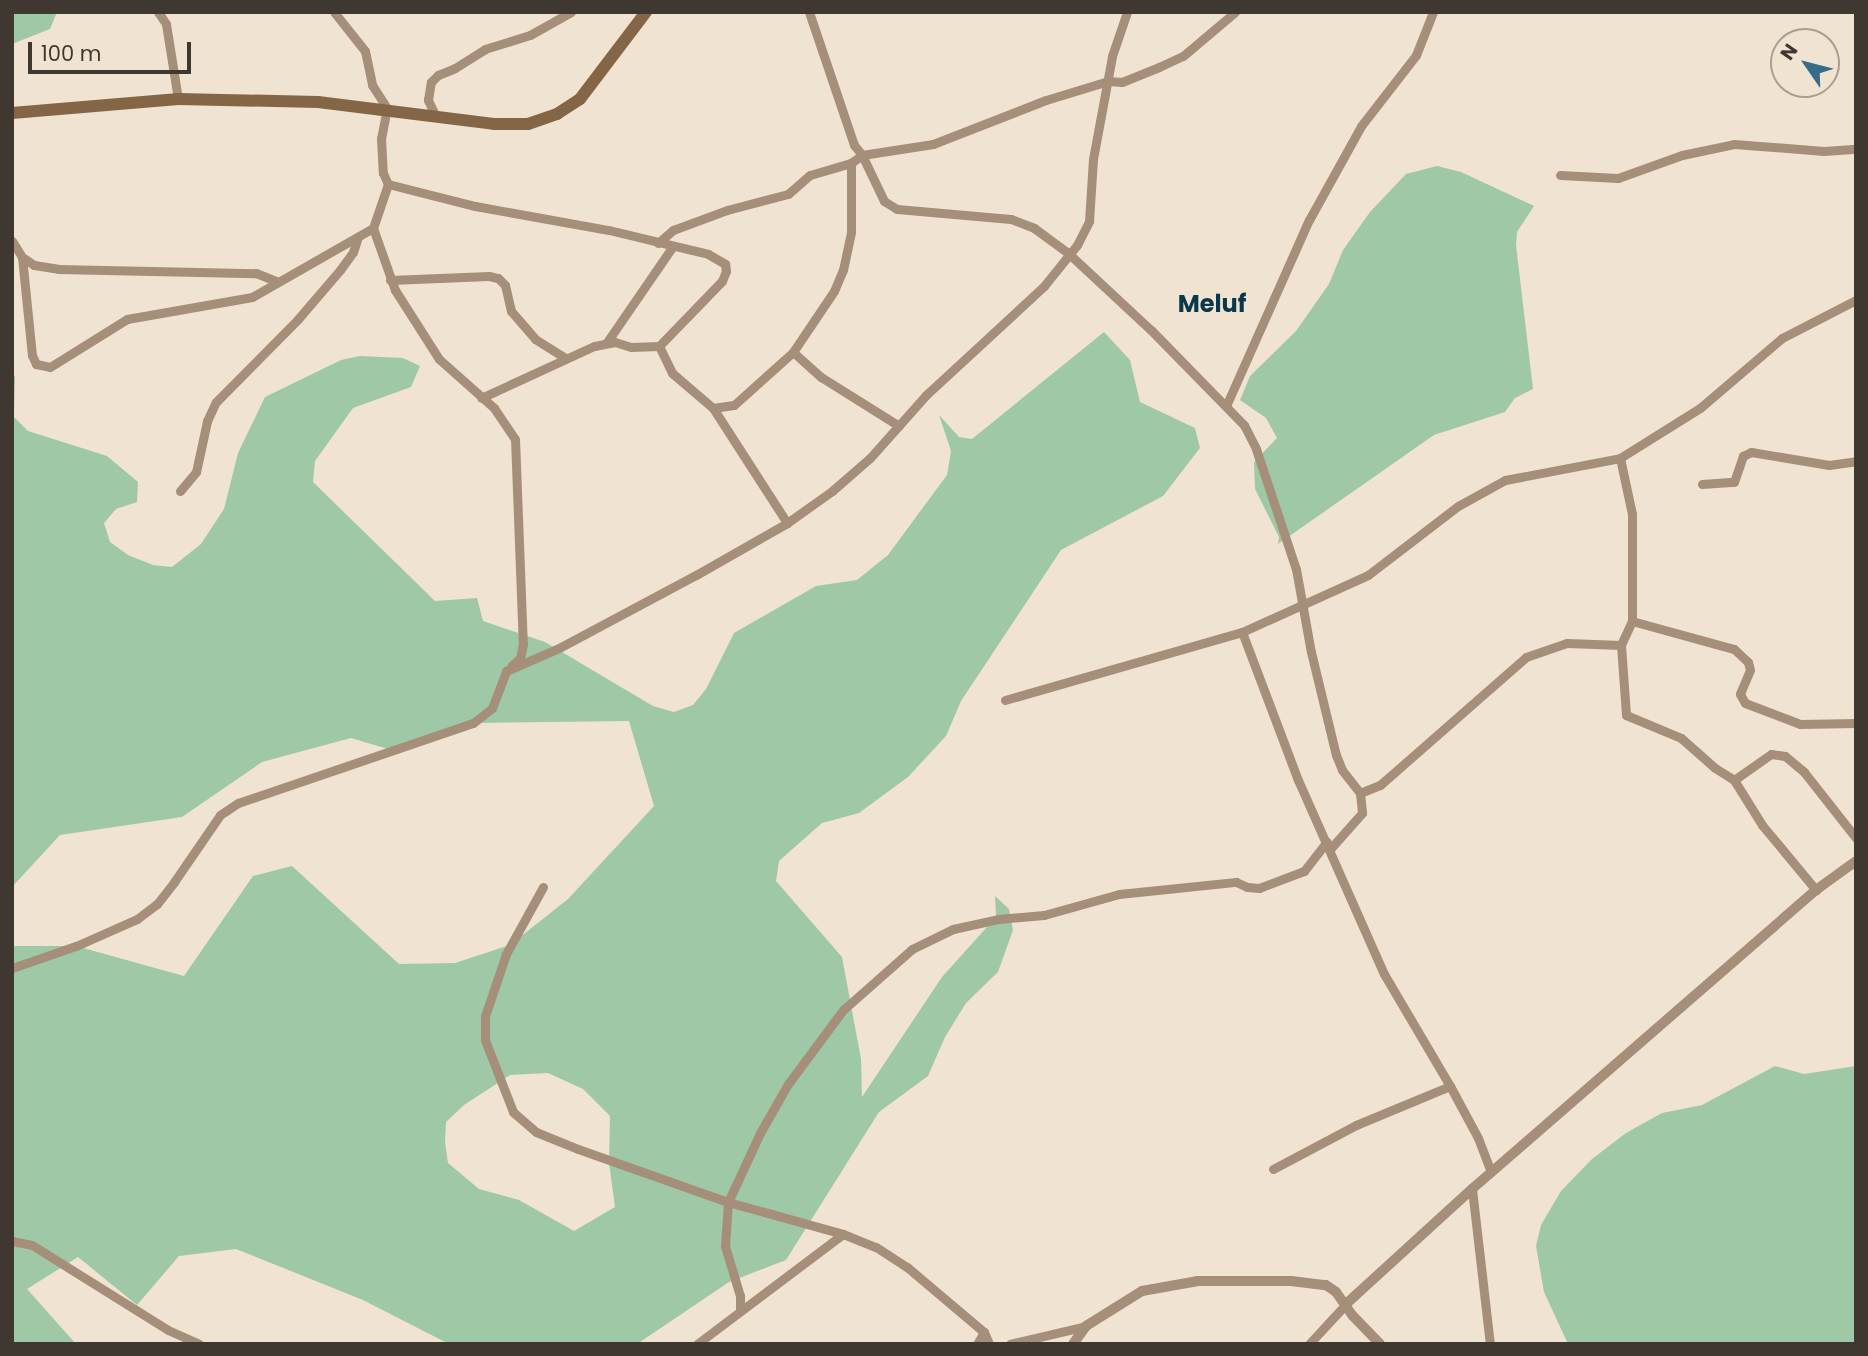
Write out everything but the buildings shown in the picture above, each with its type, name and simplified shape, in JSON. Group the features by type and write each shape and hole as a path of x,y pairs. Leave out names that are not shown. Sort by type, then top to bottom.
{"main road":[{"path":"12,113 178,99 318,102 387,108 494,124 527,124 557,114 580,99 646,12"}],"street":[{"path":"158,12 166,24 178,99"},
{"path":"12,968 76,946 137,919 157,904 220,815 238,803 473,723 492,708 506,671 520,658 523,644 515,439 494,408 439,359 390,280 373,228 388,184 383,173 381,138 387,108 372,85 365,51 334,12"},
{"path":"435,115 428,100 431,82 438,75 455,68 485,49 530,35 571,12"},
{"path":"740,1311 740,1296 731,1276 725,1246 727,1202 760,1133 820,1039 843,1010 912,949 953,929 998,919 1044,915 1119,894 1236,882 1259,888 1304,871 1362,813 1360,793 1342,771 1336,755 1311,652 1296,569 1250,434 1152,330 1068,253 1034,228 1011,219 897,209 884,201 862,155 854,145 809,12"},
{"path":"506,671 570,642 787,523 832,491 870,458 926,394 1044,286 1077,244 1089,221 1093,159 1112,56 1127,12"},
{"path":"658,243 673,230 727,210 788,194 810,175 851,163 862,155 933,144 1046,100 1108,81 1122,82 1177,60 1235,12"},
{"path":"1226,406 1309,220 1361,126 1416,55 1433,12"},
{"path":"1560,175 1618,178 1682,155 1734,144 1824,151 1856,149"},
{"path":"713,408 734,405 793,352 814,323 843,270 851,232 851,163"},
{"path":"388,184 475,206 577,222 718,258 725,264 726,271 722,281 660,346 631,347 607,342 565,358 481,398"},
{"path":"22,257 30,346 36,364 50,367 127,319 252,296 373,228"},
{"path":"180,491 196,472 208,421 216,402 298,319 340,270 353,252 358,237"},
{"path":"12,241 22,257 34,265 58,269 256,273 276,281"},
{"path":"607,342 673,246"},
{"path":"390,280 489,276 498,278 505,285 511,311 536,339 565,358"},
{"path":"1005,700 1242,632 1368,575 1458,506 1504,481 1620,458 1700,408 1782,338 1856,300"},
{"path":"660,346 673,373 713,408 787,523"},
{"path":"793,352 821,377 899,426"},
{"path":"1702,484 1734,482 1744,456 1751,452 1829,465 1856,461"},
{"path":"1620,458 1632,514 1632,621 1621,645 1626,715 1681,738 1715,768 1734,780 1762,825 1816,890"},
{"path":"1632,621 1734,649 1748,662 1750,670 1740,694 1745,704 1800,724 1856,723"},
{"path":"1242,632 1298,780 1384,974 1450,1086 1478,1138 1492,1172"},
{"path":"1360,793 1380,785 1525,657 1567,643 1621,645"},
{"path":"1734,780 1771,754 1785,756 1804,772 1856,838"},
{"path":"1309,1344 1346,1304 1472,1189 1816,890 1856,862"},
{"path":"543,887 502,964 485,1016 485,1040 513,1112 536,1132 554,1140 727,1202 843,1234 876,1247 898,1260 984,1332 989,1344"},
{"path":"1273,1169 1356,1125 1450,1086"},
{"path":"1472,1189 1490,1344"},
{"path":"697,1344 843,1234"},
{"path":"12,1241 32,1245 168,1330 199,1344"},
{"path":"1010,1344 1086,1326 1142,1291 1198,1281 1291,1281 1326,1285 1380,1344"},
{"path":"1073,1344 1086,1326"},
{"path":"976,1344 984,1332"}],"green space":[{"path":"12,12 57,12 50,29 12,44"},
{"path":"1437,166 1461,172 1534,206 1517,232 1516,245 1533,389 1515,398 1505,412 1434,435 1278,544 1279,537 1255,489 1254,462 1277,438 1266,418 1240,400 1250,376 1296,331 1329,284 1343,250 1370,212 1406,174"},
{"path":"1104,332 1130,360 1140,402 1195,428 1200,448 1163,496 1061,550 961,701 946,736 908,777 859,813 822,823 779,861 776,881 842,957 861,1059 862,1097 942,977 996,917 995,896 1009,909 1013,930 998,972 966,1003 945,1037 928,1076 879,1112 786,1260 729,1282 637,1344 449,1344 363,1300 236,1249 179,1256 137,1305 78,1257 27,1289 76,1344 12,1344 12,946 76,946 184,976 253,876 292,866 399,964 455,963 510,945 568,899 654,806 629,721 473,723 388,749 351,738 262,762 182,817 60,835 12,887 12,373 15,377 14,417 28,431 107,456 138,482 137,502 116,509 104,523 110,542 128,555 153,565 172,567 201,544 224,509 238,453 265,397 341,360 360,356 403,358 420,366 411,387 353,408 315,461 313,482 435,601 477,598 483,621 545,642 653,706 674,712 693,705 706,689 734,633 816,586 857,580 888,555 947,475 951,451 939,415 959,437 972,439","holes":["548,1073 583,1089 610,1116 609,1163 615,1207 574,1231 519,1200 479,1189 448,1163 446,1122 464,1105 510,1075"]},
{"path":"1775,1066 1804,1074 1856,1066 1856,1344 1568,1344 1544,1292 1536,1246 1541,1225 1561,1191 1592,1159 1626,1133 1662,1113 1702,1105"}],"district":[{"name":"Meluf","path":"1212,304"}]}
